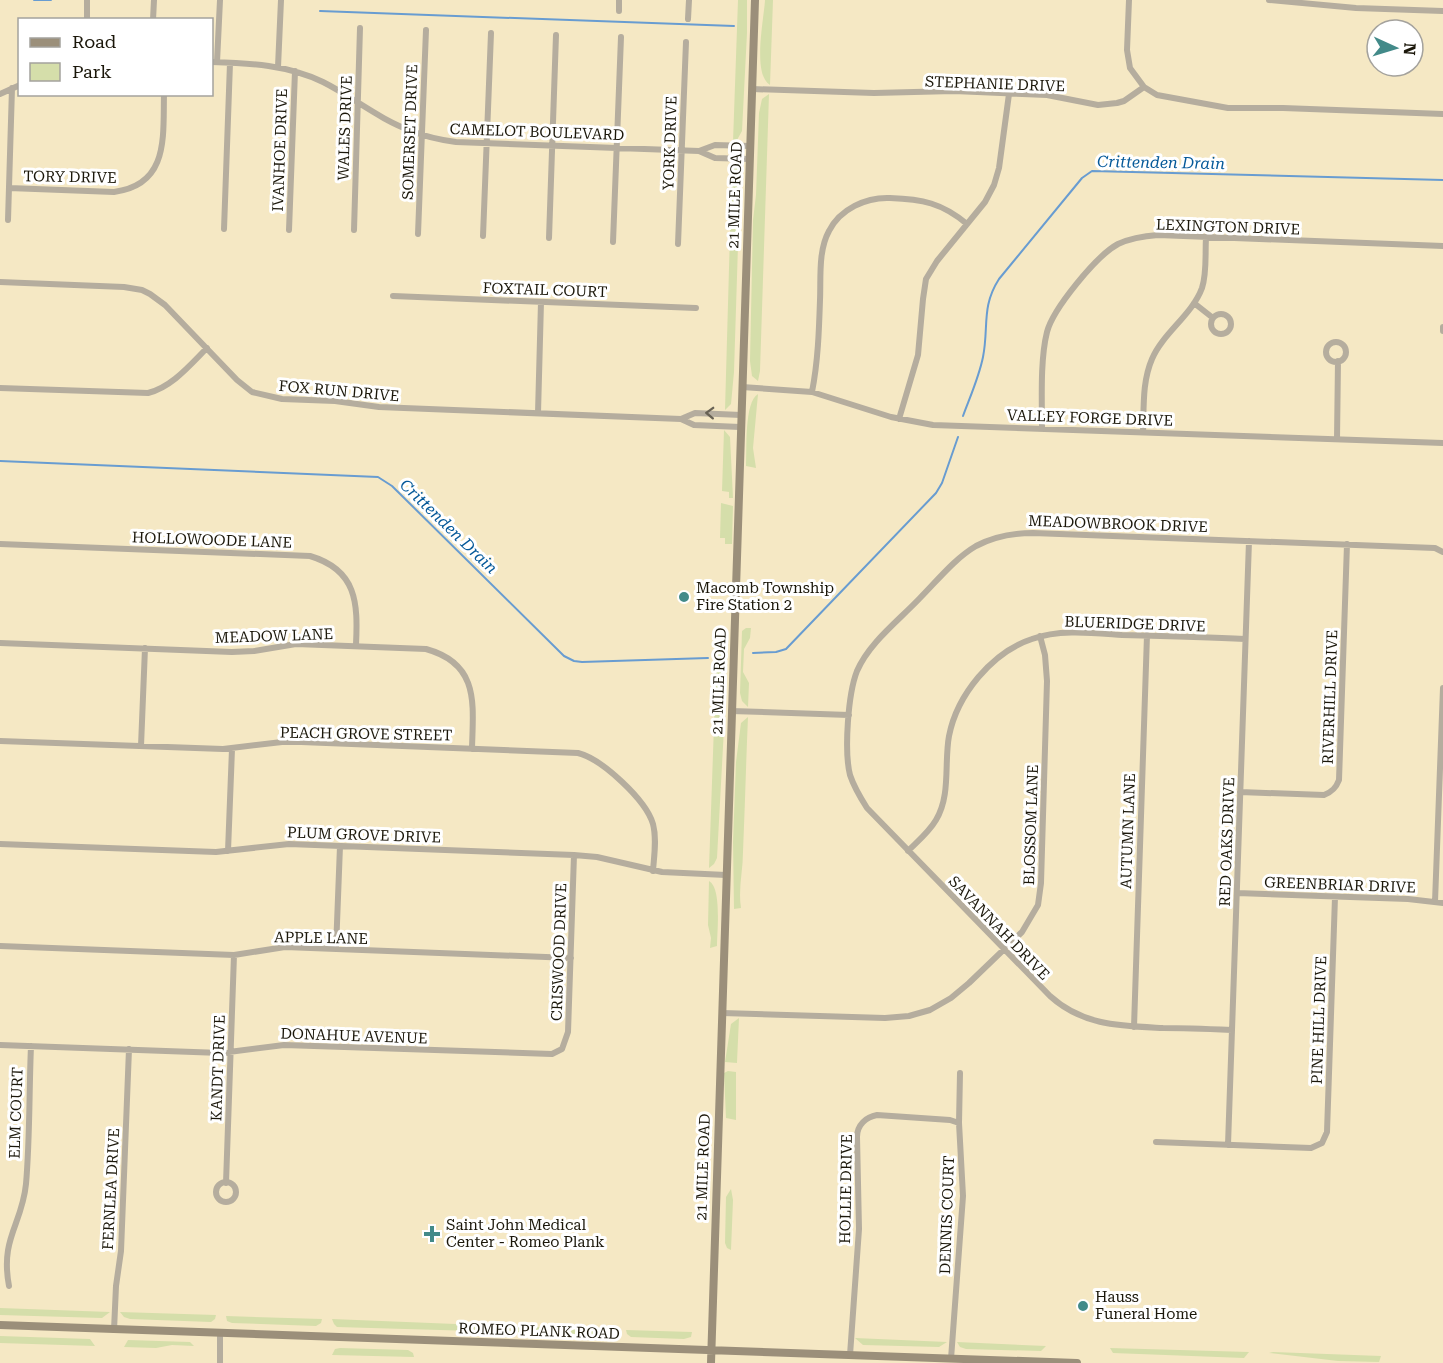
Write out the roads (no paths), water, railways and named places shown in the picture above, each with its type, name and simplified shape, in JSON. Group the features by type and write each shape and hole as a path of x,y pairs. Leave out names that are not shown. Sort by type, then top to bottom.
{"street":[{"path":"87,0 87,18"},
{"path":"153,18 154,0"},
{"path":"214,62 220,0"},
{"path":"278,67 281,0"},
{"path":"619,0 619,11"},
{"path":"688,0 688,19"},
{"name":"21 MILE ROAD","path":"711,1363 755,0"},
{"path":"1129,0 1128,59 1134,75 1144,87 1165,98 1216,107 1443,114"},
{"path":"1269,0 1356,8 1443,11"},
{"name":"WALES DRIVE","path":"354,230 360,28"},
{"name":"SOMERSET DRIVE","path":"418,234 426,30"},
{"path":"483,236 491,33"},
{"path":"549,238 556,35"},
{"path":"613,242 621,37"},
{"name":"YORK DRIVE","path":"678,244 686,42"},
{"name":"CAMELOT BOULEVARD","path":"214,62 278,67 295,71 322,82 397,125 423,135 456,142 699,151 715,158 749,159"},
{"path":"224,229 230,63"},
{"name":"IVANHOE DRIVE","path":"289,230 295,71"},
{"path":"0,94 18,86"},
{"name":"STEPHANIE DRIVE","path":"752,89 1059,96 1098,105 1108,105 1124,101 1144,87"},
{"path":"8,220 12,88"},
{"path":"899,419 918,355 922,299 926,279 937,261 985,202 998,176 1009,94"},
{"name":"TORY DRIVE","path":"9,188 114,192 135,186 153,172 159,161 162,146 164,96"},
{"name":"CAMELOT BOULEVARD","path":"699,151 715,145 750,146"},
{"path":"812,392 819,351 823,252 828,232 839,217 870,199 899,198 921,200 942,206 967,224"},
{"name":"LEXINGTON DRIVE","path":"1041,429 1045,346 1049,326 1059,307 1092,266 1118,244 1136,238 1158,236 1443,246"},
{"path":"1143,432 1146,379 1152,359 1161,343 1194,303 1203,286 1206,238"},
{"name":"FOX RUN DRIVE","path":"0,282 124,287 142,290 158,299 245,387 252,392 272,398 335,401 380,407 681,419 694,425 740,427"},
{"name":"FOXTAIL COURT","path":"393,296 696,308"},
{"path":"537,413 541,302"},
{"path":"1194,303 1213,318"},
{"path":"0,388 148,393 157,391 172,382 207,348"},
{"path":"1336,439 1338,361"},
{"name":"VALLEY FORGE DRIVE","path":"742,387 812,392 899,419 933,425 1443,443"},
{"name":"FOX RUN DRIVE","path":"681,419 695,413 741,415"},
{"name":"MEADOWBROOK DRIVE","path":"849,716 856,674 872,647 957,560 982,543 1004,536 1023,533 1347,544 1435,548 1443,552"},
{"name":"RED OAKS DRIVE","path":"1228,1145 1249,541"},
{"name":"HOLLOWOODE LANE","path":"0,544 310,556 335,568 348,580 357,609 356,645"},
{"name":"RIVERHILL DRIVE","path":"1240,792 1324,795 1334,789 1339,780 1347,544"},
{"name":"BLUERIDGE DRIVE","path":"909,850 931,828 941,811 950,730 966,694 986,670 1005,653 1023,642 1040,636 1072,633 1245,639"},
{"name":"AUTUMN LANE","path":"1134,1027 1147,635"},
{"name":"BLOSSOM LANE","path":"722,1013 885,1018 909,1016 930,1010 951,998 969,983 1029,923 1040,895 1047,681 1045,655 1040,636"},
{"name":"MEADOW LANE","path":"0,643 239,652 288,644 426,649 450,660 464,675 472,692 474,700 472,748"},
{"path":"141,746 145,648"},
{"path":"1439,902 1443,687"},
{"path":"731,711 849,716"},
{"name":"SAVANNAH DRIVE","path":"849,716 848,762 854,786 867,808 1050,996 1068,1010 1102,1024 1232,1030"},
{"name":"PEACH GROVE STREET","path":"0,741 232,749 291,742 578,753 602,764 642,804 651,817 655,835 653,871"},
{"path":"228,851 232,749"},
{"name":"PLUM GROVE DRIVE","path":"0,844 228,851 276,844 574,855 597,857 653,871 726,875"},
{"path":"336,949 340,846"},
{"name":"CRISWOOD DRIVE","path":"562,1049 568,1032 574,855"},
{"name":"GREENBRIAR DRIVE","path":"1237,893 1439,902"},
{"name":"PINE HILL DRIVE","path":"1228,1145 1311,1148 1322,1143 1327,1131 1335,897"},
{"name":"APPLE LANE","path":"0,946 234,955 276,947 571,958"},
{"name":"KANDT DRIVE","path":"226,1183 234,955"},
{"name":"DONAHUE AVENUE","path":"0,1044 230,1052 284,1045 547,1055 562,1049"},
{"name":"ELM COURT","path":"9,1286 5,1268 5,1249 26,1185 31,1046"},
{"name":"FERNLEA DRIVE","path":"114,1330 116,1286 121,1251 129,1049"},
{"name":"DENNIS COURT","path":"951,1359 963,1196 959,1123 960,1073"},
{"name":"HOLLIE DRIVE","path":"850,1355 859,1229 857,1137 859,1127 866,1119 877,1116 950,1120 959,1123"},
{"path":"1156,1142 1228,1145"},
{"name":"ROMEO PLANK ROAD","path":"0,1325 1077,1363"},
{"path":"220,1333 220,1363"}],"waterway":[{"path":"34,0 51,0"},
{"path":"320,11 734,26"},
{"name":"Crittenden Drain","path":"963,416 981,364 988,308 993,289 1082,178 1092,171 1443,180"},
{"name":"Crittenden Drain","path":"753,653 786,649 936,493 942,483 958,437"},
{"name":"Crittenden Drain","path":"0,461 378,477 392,486 564,656 582,662 708,658"}],"place":[{"name":"Macomb Township Fire Station 2","path":"684,597"},
{"name":"Saint John Medical Center - Romeo Plank","path":"432,1234"},
{"name":"Hauss Funeral Home","path":"1083,1306"}]}
